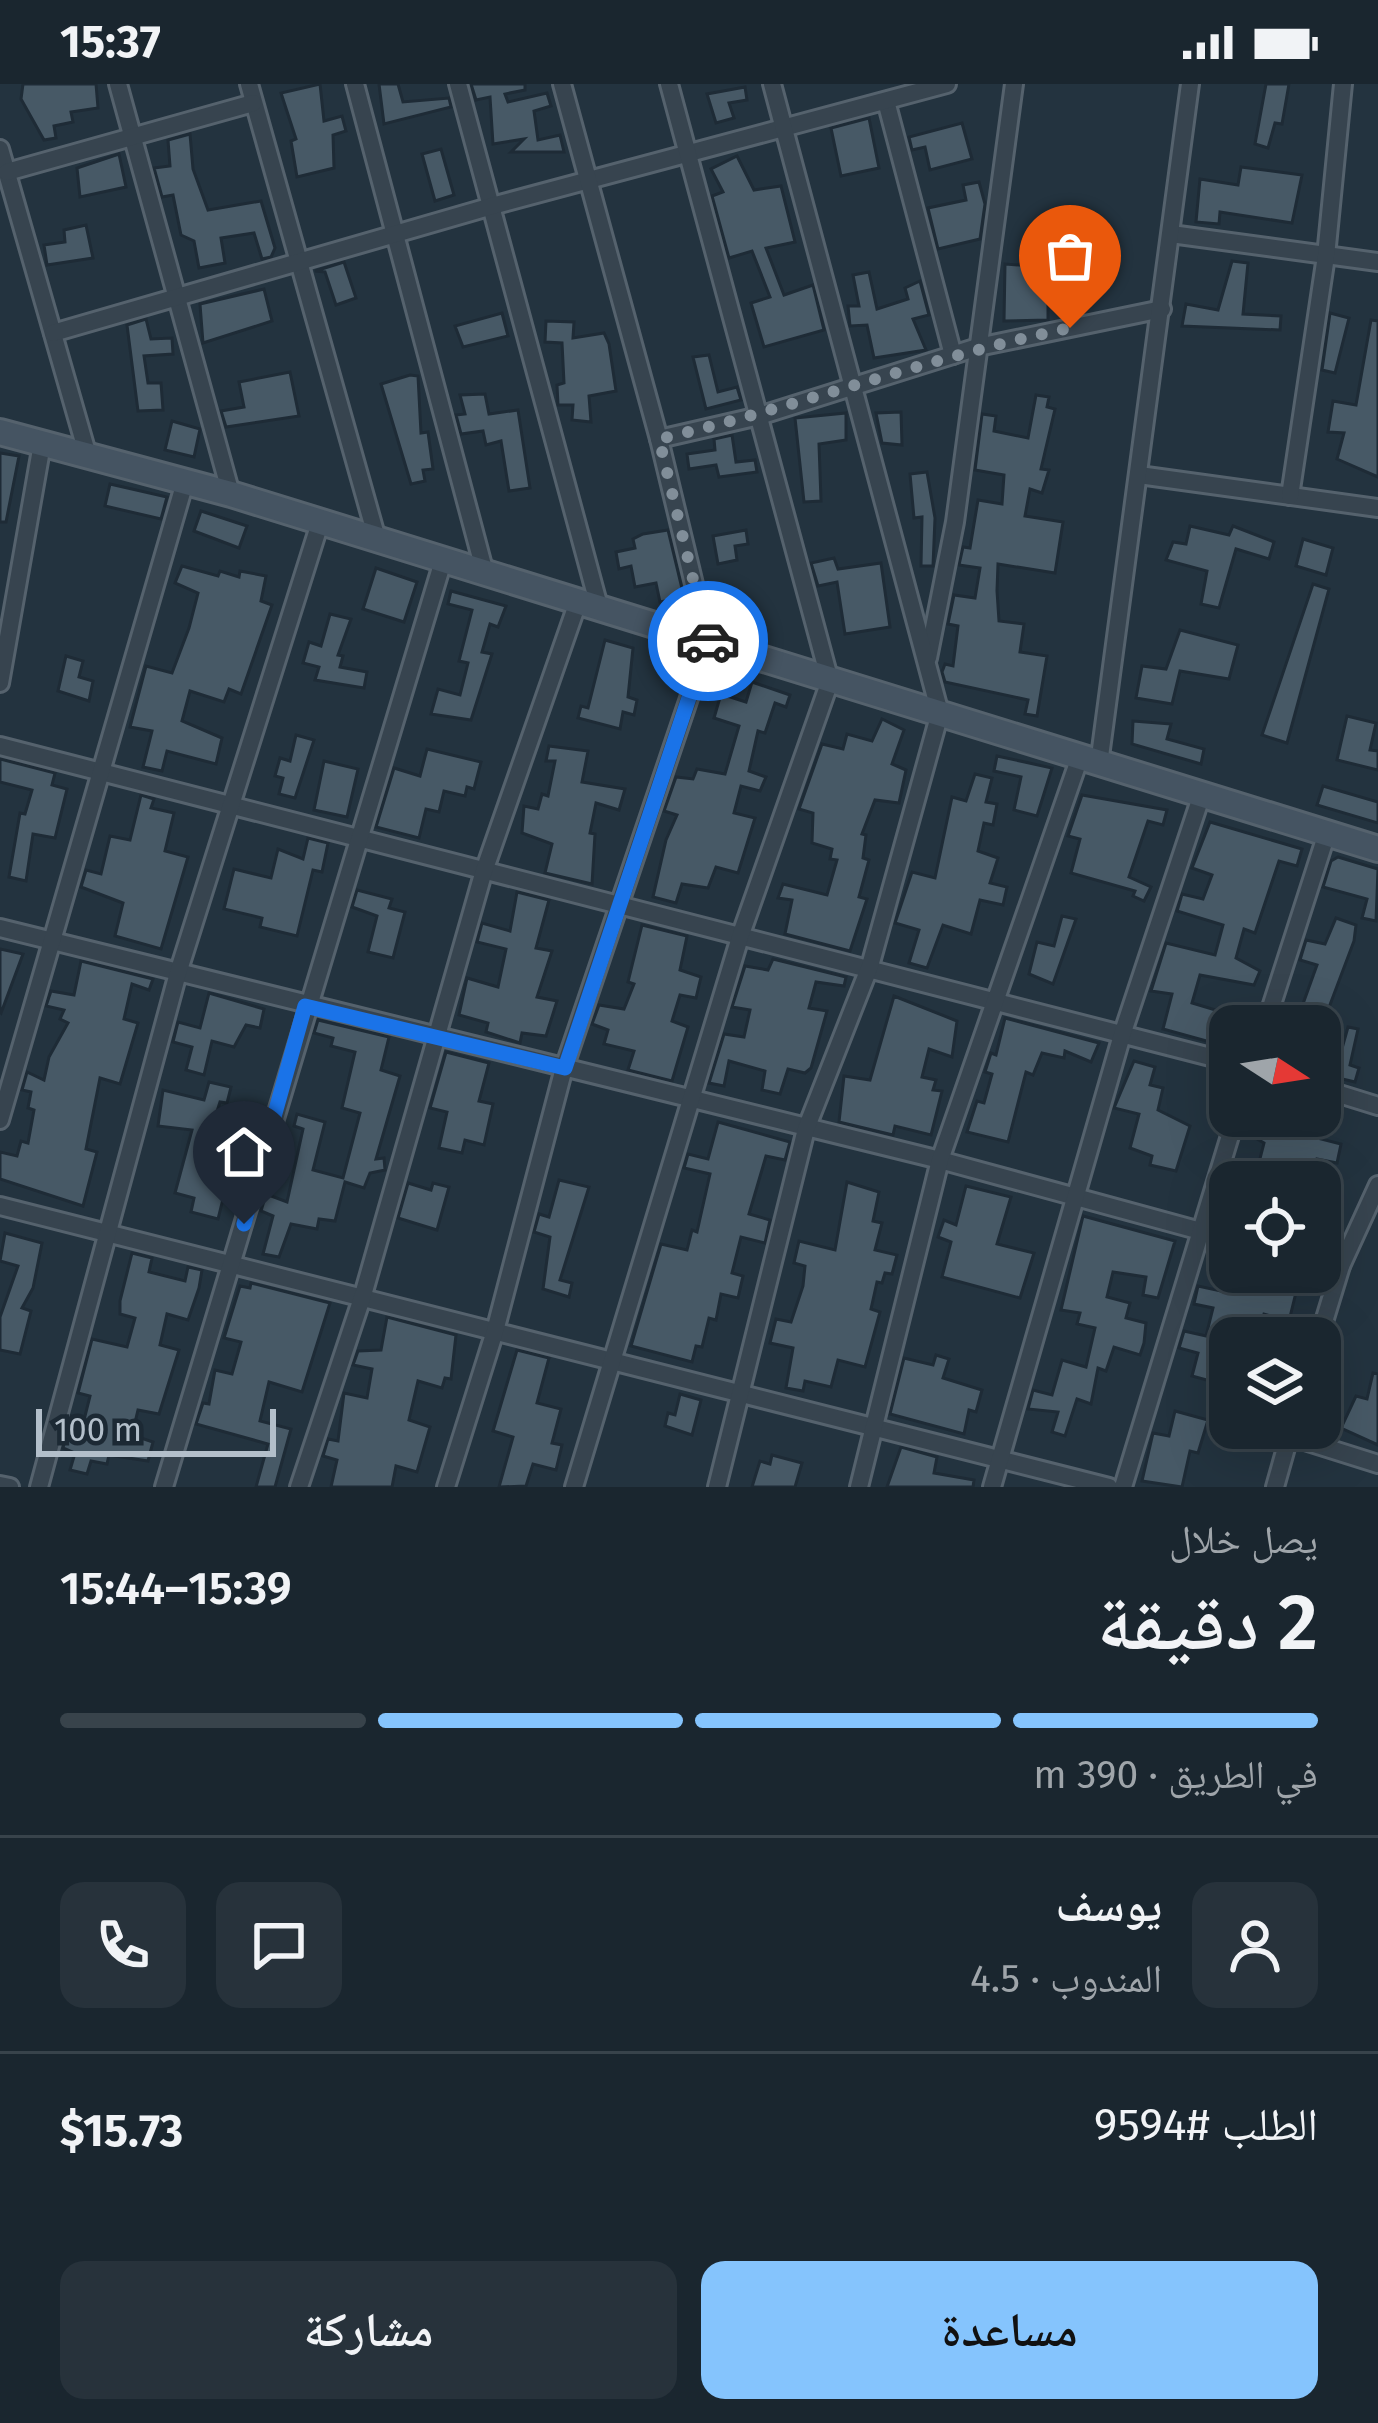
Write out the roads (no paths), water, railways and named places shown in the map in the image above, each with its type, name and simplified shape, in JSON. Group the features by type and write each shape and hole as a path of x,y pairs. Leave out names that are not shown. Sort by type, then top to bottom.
{"street":[{"path":"118,84 230,494"},
{"path":"248,84 377,539"},
{"path":"355,84 485,573"},
{"path":"299,1487 363,1295 483,874 589,606 458,84"},
{"path":"446,1487 495,1331 565,1068 708,642 591,179 562,84"},
{"path":"574,1487 742,934 830,681 668,84"},
{"path":"717,1487 806,1130 870,966 940,713 772,84"},
{"path":"53,333 492,206 946,84"},
{"path":"926,665 952,541 1014,84"},
{"path":"859,1487 940,1160 996,1000 1090,759 1139,476 1190,84"},
{"path":"1290,496 1326,256 1343,84"},
{"path":"886,101 953,355"},
{"path":"7,172 253,103"},
{"path":"0,149 88,456"},
{"path":"1171,234 1378,262"},
{"path":"659,439 759,416 977,347 1162,309"},
{"path":"0,432 230,494 1378,849"},
{"path":"0,683 42,444"},
{"path":"1139,476 1378,508"},
{"path":"0,1120 185,482"},
{"path":"39,1487 178,973 320,523"},
{"path":"164,1487 232,1268 305,1006 443,561"},
{"path":"0,746 230,810 870,966 1209,1057"},
{"path":"992,1487 1122,1035 1202,794"},
{"path":"1272,1005 1328,833"},
{"path":"0,928 940,1160 1209,1234"},
{"path":"1341,1095 1378,1106"},
{"path":"1123,1487 1229,1137"},
{"path":"1341,1266 1378,1185"},
{"path":"0,1206 1109,1487"},
{"path":"1275,1487 1285,1449"},
{"path":"1337,1449 1378,1464"},
{"path":"0,1484 10,1487"}]}
